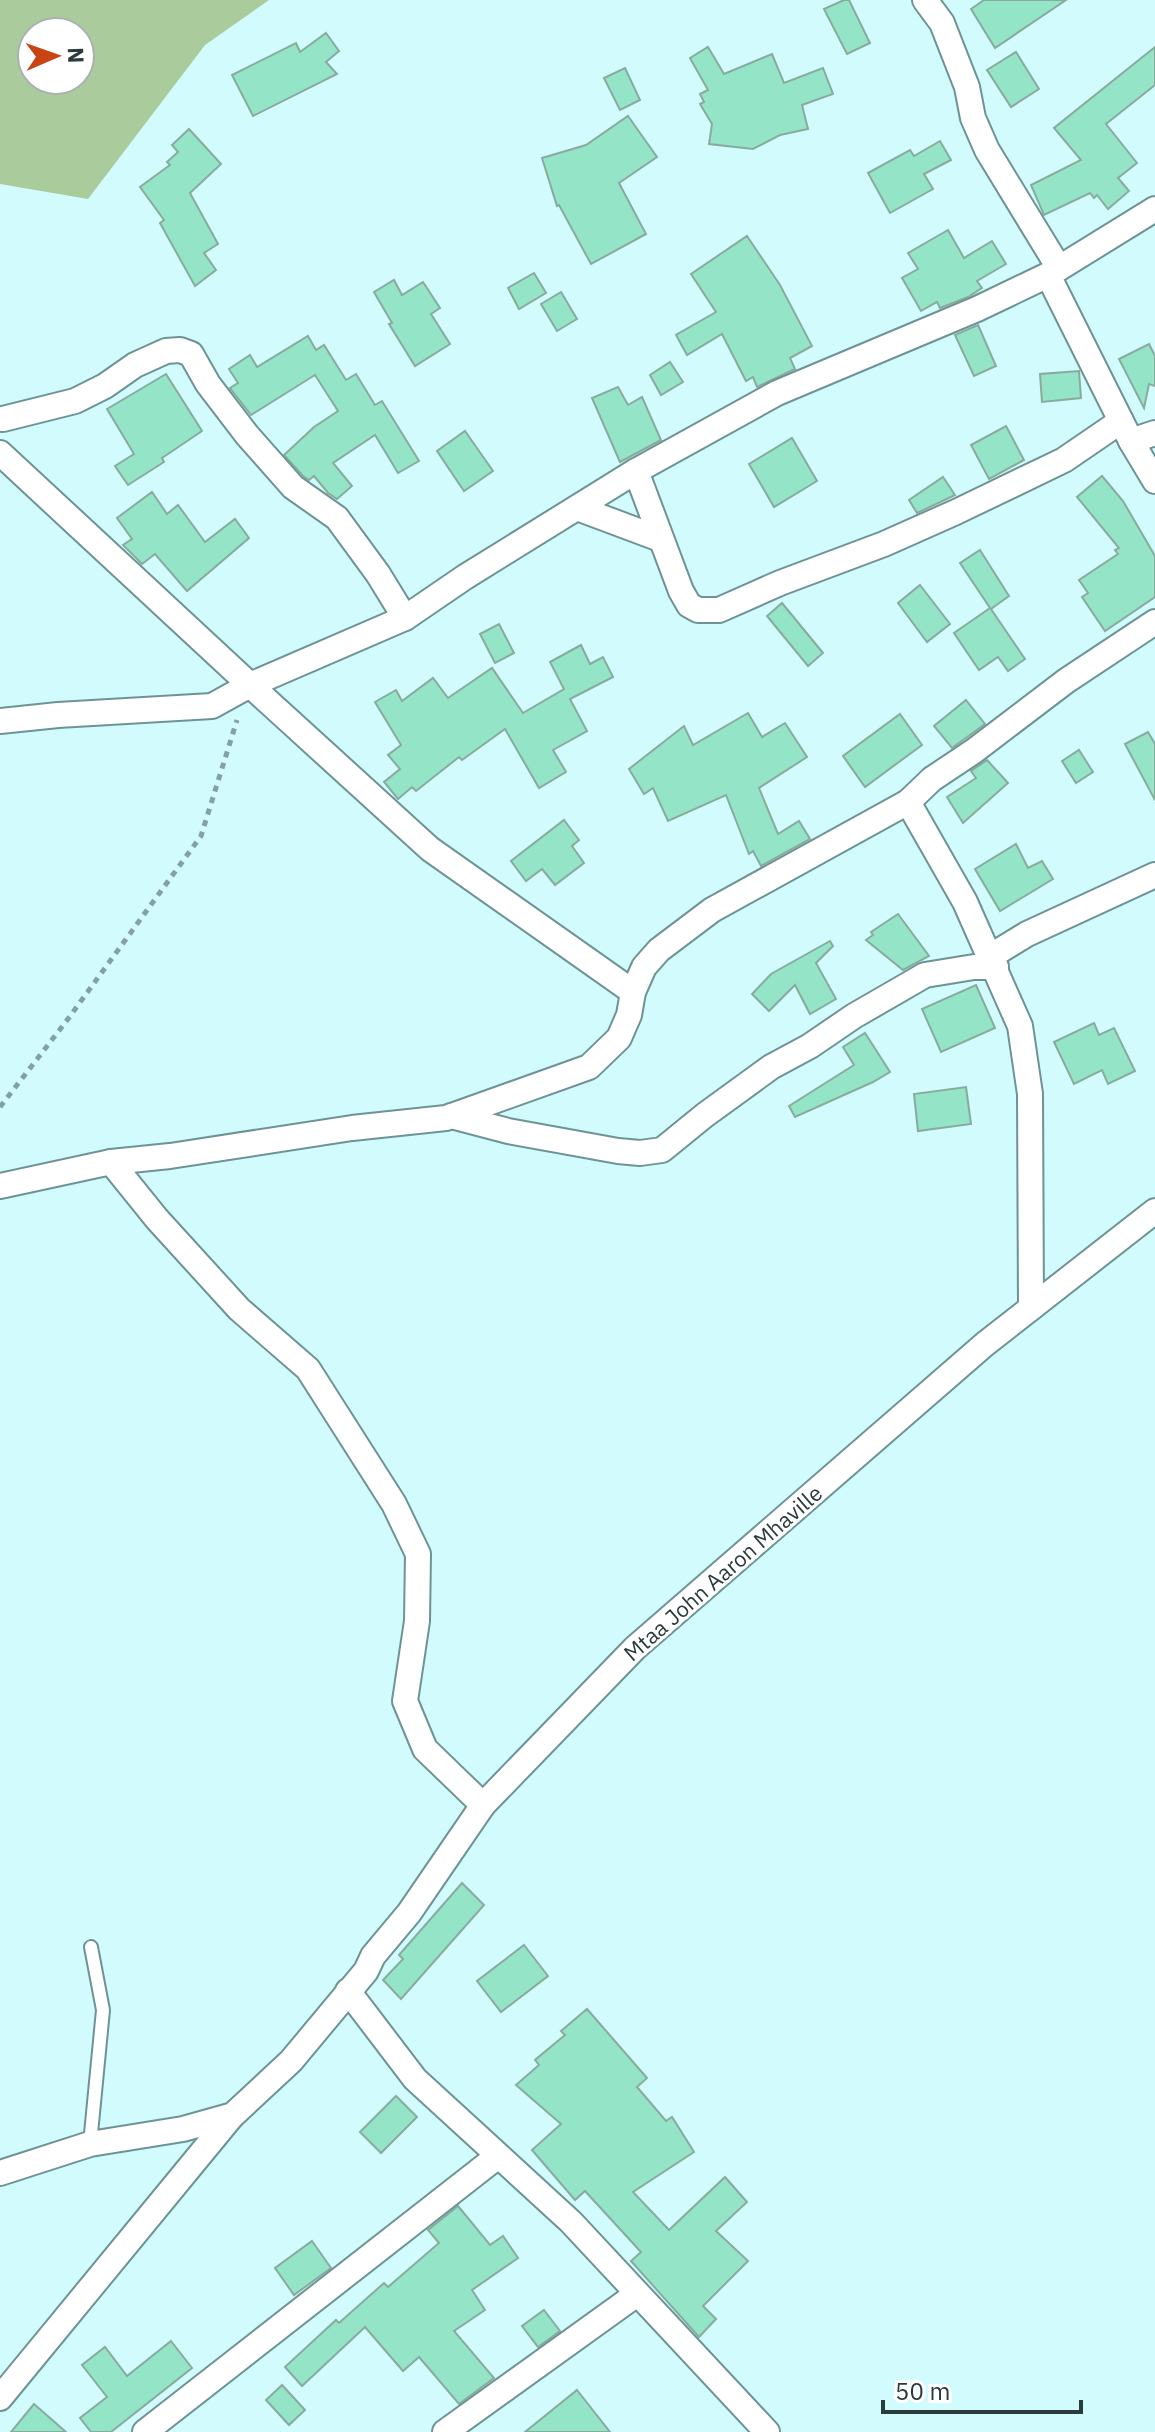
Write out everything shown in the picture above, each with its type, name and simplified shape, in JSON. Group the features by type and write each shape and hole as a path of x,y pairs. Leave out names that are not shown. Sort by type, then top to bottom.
{"street":[{"path":"925,0 942,23 967,87 973,118 987,150 1054,271 1126,431 1155,481"},
{"path":"0,721 212,706 250,685 405,618 636,471 777,393 977,309 1054,271 1155,209"},
{"path":"0,445 4,430 1,417 75,401 105,386 135,365 166,351 180,350 191,354 208,384 247,435 293,487 337,518 378,574 405,618"},
{"path":"636,471 660,539 689,605 698,610 719,610 780,583 884,544 1126,431 1155,433"},
{"path":"0,453 430,849 633,992"},
{"path":"577,508 660,539"},
{"path":"0,1186 111,1162 451,1116 589,1067 619,1038 644,967 659,950 712,910 908,802 932,779 1066,681 1155,622"},
{"path":"908,802 965,902 1020,1026 1030,1094 1031,1308"},
{"path":"451,1116 508,1131 618,1151 640,1153 662,1150 771,1067 925,975 994,962 1027,934 1155,875"},
{"path":"111,1162 157,1219 239,1309 308,1369 394,1504 418,1554 417,1621 405,1701 425,1749 483,1805"},
{"name":"Mtaa John Aaron Mhaville","path":"0,2398 233,2115 291,2061 366,1971 373,1956 409,1913 483,1805 635,1648 985,1344 1155,1211"},
{"path":"348,1991 415,2079 571,2222 767,2432"},
{"path":"0,2173 90,2144 183,2129 233,2115"},
{"path":"145,2432 498,2156"},
{"path":"445,2432 637,2294"}],"lane":[{"path":"90,2144 103,2010 91,1947"}],"path":[{"path":"0,1107 201,836 229,740 250,685"}],"green space":[{"path":"0,0 269,0 205,45 88,199 0,184"}],"building":[{"path":"849,0 870,43 847,54 824,9"},
{"path":"984,0 1066,0 995,48 971,9"},
{"path":"326,33 339,51 326,62 337,74 253,116 232,75 296,43 300,52"},
{"path":"708,47 724,74 772,54 784,83 823,68 833,94 802,105 808,129 780,135 753,149 709,144 712,124 700,104 704,102 700,94 708,90 690,58"},
{"path":"1155,47 1155,85 1106,124 1137,163 1118,178 1129,191 1108,209 1097,195 1094,198 1090,193 1044,215 1031,185 1081,160 1054,128"},
{"path":"1016,52 1039,89 1011,107 987,70"},
{"path":"625,68 640,100 620,110 604,78"},
{"path":"628,116 657,157 619,183 646,234 591,264 557,206 542,158 586,145"},
{"path":"189,129 221,164 190,193 218,244 204,253 216,270 195,286 160,223 164,220 140,187 170,165 167,162 178,152 172,145"},
{"path":"940,141 951,160 924,174 933,189 890,213 868,173 910,150 914,156"},
{"path":"948,230 964,258 992,241 1006,264 977,281 982,288 968,297 940,308 937,302 921,311 902,278 918,269 908,253"},
{"path":"747,236 780,285 812,346 790,358 795,369 757,387 753,377 746,381 722,334 687,355 676,335 716,312 691,274"},
{"path":"534,273 546,293 519,309 508,288"},
{"path":"394,280 402,295 423,282 440,308 431,314 450,344 415,366 374,292"},
{"path":"561,292 577,319 557,331 541,304"},
{"path":"978,325 996,366 974,376 955,335"},
{"path":"308,336 316,350 324,345 346,380 356,374 375,405 382,401 419,461 398,473 375,435 333,463 352,486 337,499 314,476 309,480 303,476 284,455 314,427 338,411 315,375 251,415 230,388 238,383 229,369 250,355 257,367"},
{"path":"1149,344 1155,356 1155,386 1149,384 1144,408 1119,359"},
{"path":"670,362 683,382 661,395 650,375"},
{"path":"1079,371 1081,398 1042,402 1040,374"},
{"path":"166,374 202,431 162,458 164,462 128,485 115,466 134,454 107,409"},
{"path":"618,387 628,405 642,397 661,440 620,462 592,398"},
{"path":"1006,426 1024,460 989,479 971,445"},
{"path":"465,431 493,471 464,491 437,451"},
{"path":"792,438 817,481 774,507 749,464"},
{"path":"1102,476 1123,501 1155,556 1155,597 1105,631 1082,597 1088,593 1079,580 1118,554 1115,550 1119,548 1077,497"},
{"path":"943,477 955,495 917,513 909,500"},
{"path":"152,492 167,514 178,505 205,542 235,519 249,538 187,591 155,554 142,564 123,545 132,539 117,518"},
{"path":"980,550 1009,596 991,609 1025,659 1008,671 998,657 979,670 954,633 990,608 960,563"},
{"path":"920,585 950,624 927,642 898,603"},
{"path":"782,603 823,653 808,666 767,616"},
{"path":"499,624 514,653 495,663 480,634"},
{"path":"581,645 590,664 603,657 613,677 570,699 587,731 553,750 566,772 539,788 505,729 462,760 459,757 416,791 412,787 398,799 384,782 400,769 388,755 401,745 375,702 396,690 402,701 433,678 448,698 492,668 523,713 564,689 550,662"},
{"path":"966,700 985,724 952,748 934,726"},
{"path":"748,713 762,737 785,723 807,757 759,788 778,834 799,821 810,839 761,866 753,851 749,854 726,795 668,821 653,788 644,794 629,769 684,726 693,745"},
{"path":"900,714 922,745 865,787 843,756"},
{"path":"1148,732 1155,744 1155,800 1125,744"},
{"path":"1079,750 1093,772 1076,783 1062,761"},
{"path":"987,760 1008,783 963,823 947,797 976,778 971,771"},
{"path":"564,820 579,840 572,846 584,863 555,885 542,869 526,881 511,861"},
{"path":"1016,844 1028,868 1042,861 1053,879 1000,911 975,869"},
{"path":"898,914 929,956 903,970 866,940 873,935 871,932"},
{"path":"830,941 833,946 816,963 836,999 810,1014 795,985 769,1011 752,994 771,974"},
{"path":"976,985 995,1028 941,1052 922,1009"},
{"path":"1094,1023 1099,1035 1114,1028 1135,1071 1108,1084 1102,1070 1074,1084 1054,1042"},
{"path":"865,1033 890,1072 795,1117 789,1106 854,1065 843,1047"},
{"path":"966,1087 971,1124 918,1131 914,1094"},
{"path":"462,1883 484,1905 401,1999 383,1980 403,1959 399,1955"},
{"path":"524,1945 548,1976 501,2012 477,1981"},
{"path":"587,2009 647,2078 637,2087 666,2121 672,2117 694,2152 633,2192 669,2230 725,2177 747,2202 716,2231 748,2261 703,2306 716,2319 699,2337 631,2261 641,2252 585,2191 575,2200 532,2150 561,2124 516,2085 539,2065 535,2060 565,2035 561,2031"},
{"path":"396,2096 417,2117 381,2153 360,2132"},
{"path":"458,2206 490,2245 503,2236 518,2258 472,2290 485,2310 454,2331 494,2378 459,2404 419,2357 403,2371 365,2327 302,2386 285,2367 336,2320 339,2323 384,2283 388,2287 439,2243 428,2230"},
{"path":"312,2241 331,2268 294,2295 275,2268"},
{"path":"544,2310 560,2331 538,2347 522,2326"},
{"path":"171,2341 192,2368 111,2432 91,2432 80,2418 107,2397 82,2365 105,2347 127,2376"},
{"path":"282,2385 305,2410 289,2425 266,2400"},
{"path":"577,2390 610,2432 525,2432"},
{"path":"34,2404 66,2432 11,2432"}]}
